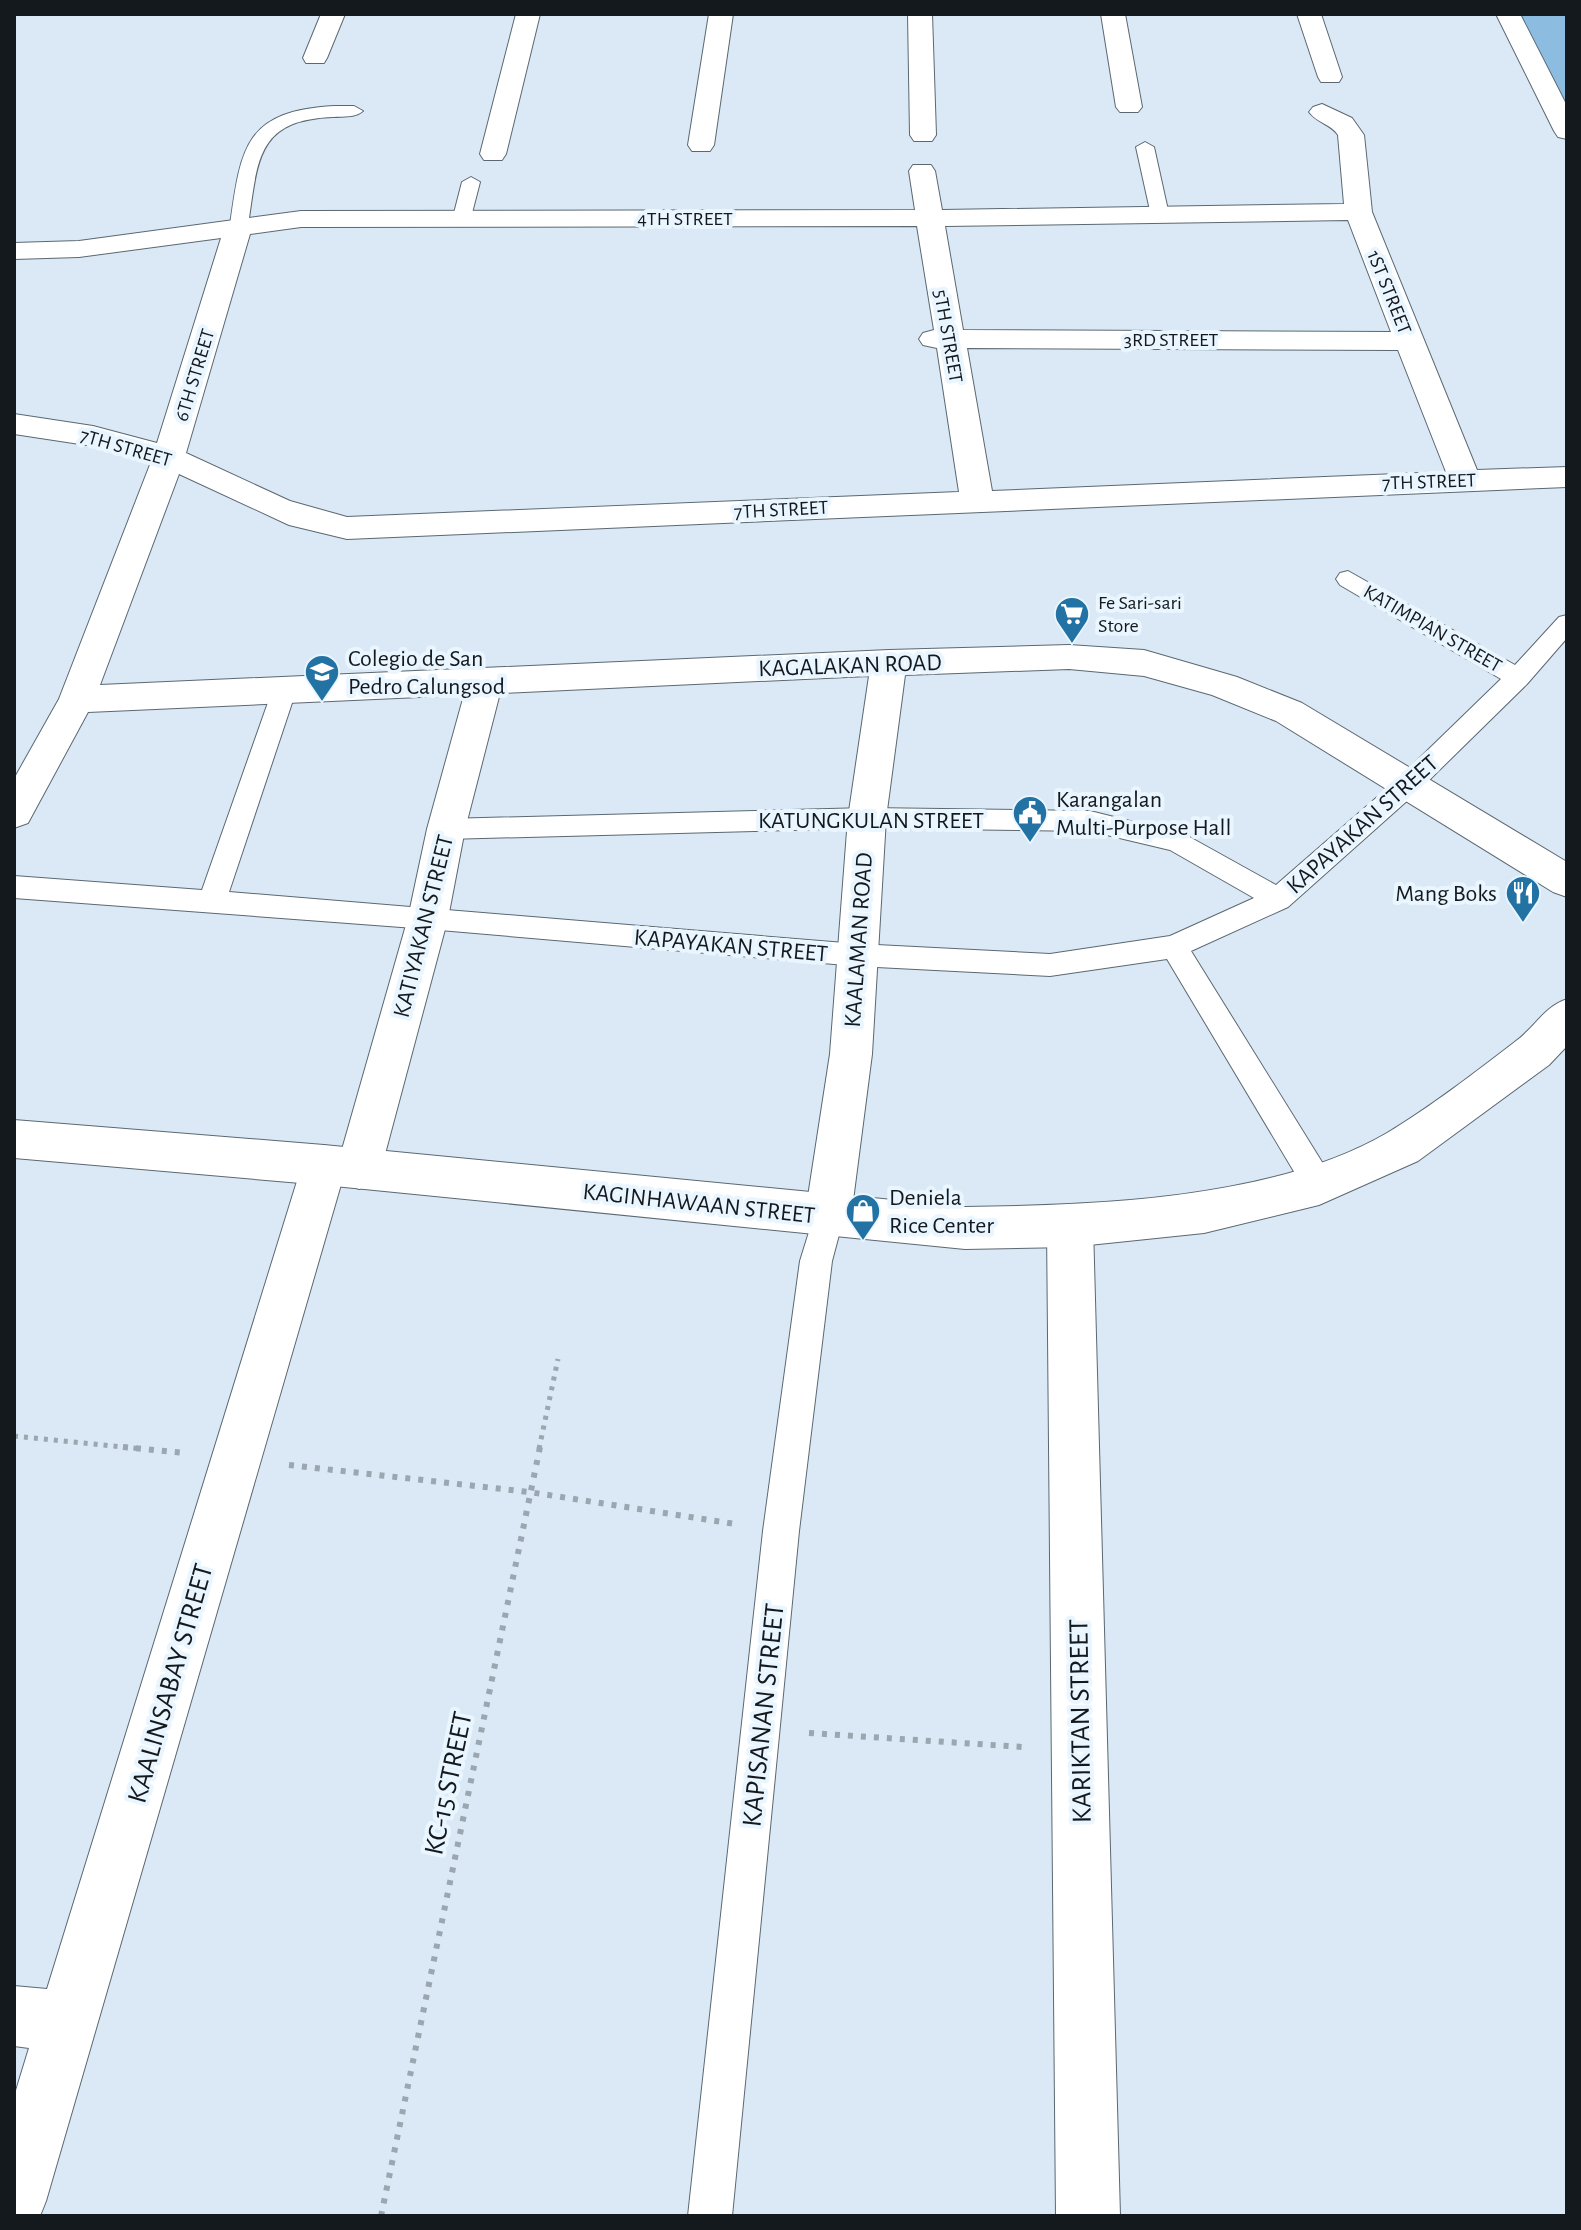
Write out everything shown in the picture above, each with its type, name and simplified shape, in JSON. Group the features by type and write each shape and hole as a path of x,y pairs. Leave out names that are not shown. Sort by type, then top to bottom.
{"street":[{"path":"315,58 333,14"},
{"path":"493,154 528,14"},
{"path":"701,145 721,14"},
{"path":"920,14 923,135"},
{"path":"1113,14 1129,107"},
{"path":"1309,14 1330,77"},
{"path":"1508,14 1567,131"},
{"name":"1ST STREET","path":"1322,112 1343,123 1351,135 1358,212 1465,480"},
{"name":"5TH STREET","path":"922,171 942,339 977,500"},
{"name":"4TH STREET","path":"14,251 79,249 301,219 930,218 1358,212"},
{"name":"6TH STREET","path":"14,813 77,699 169,457 239,225"},
{"name":"3RD STREET","path":"942,339 1409,341"},
{"name":"7TH STREET","path":"14,424 88,434 169,457 315,524 347,528 1567,477"},
{"name":"KAGALAKAN ROAD","path":"77,699 889,663 1069,657 1144,663 1224,686 1289,712 1567,881"},
{"name":"KAALAMAN ROAD","path":"828,1216 851,1054 867,818 889,663"},
{"name":"KATIYAKAN STREET","path":"342,1167 428,918 446,829 485,682"},
{"name":"KAGINHAWAAN STREET","path":"14,1139 342,1167 965,1228 1070,1226 1204,1212 1319,1185 1402,1147 1534,1052 1567,1017"},
{"name":"KAALINSABAY STREET","path":"14,2201 41,2019 235,1459 342,1167"},
{"name":"KARIKTAN STREET","path":"1070,1226 1088,2216"}],"lane":[{"path":"239,225 251,161 268,129 275,123 302,115 354,111"},
{"path":"1145,147 1160,215"},
{"path":"462,217 471,182"},
{"name":"KATIMPIAN STREET","path":"1348,579 1518,678"},
{"name":"KAPAYAKAN STREET","path":"14,887 857,955 1050,965 1174,947 1278,899 1408,785 1518,678 1567,623"},
{"path":"212,901 284,691"},
{"name":"KATUNGKULAN STREET","path":"446,829 867,818 1090,821 1177,842 1278,899"},
{"path":"1174,947 1319,1185"},
{"name":"KAPISANAN STREET","path":"710,2216 781,1531 816,1261 828,1216"}],"path":[{"name":"KC-15 STREET","path":"381,2216 558,1359"},
{"path":"14,1436 529,1492 781,1531"},
{"path":"760,1730 1080,1750"}],"shaded area":[{"path":"1513,14 1567,14 1567,123"}],"place":[{"name":"Fe Sari-sari Store","path":"1072,645"},
{"name":"Colegio de San Pedro Calungsod","path":"322,703"},
{"name":"Karangalan Multi-Purpose Hall","path":"1030,844"},
{"name":"Mang Boks","path":"1523,924"},
{"name":"Deniela Rice Center","path":"863,1242"}]}
